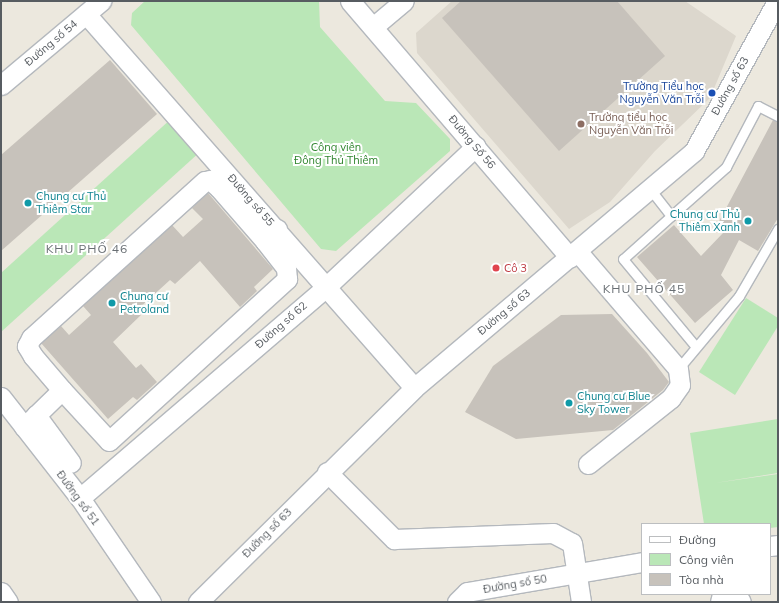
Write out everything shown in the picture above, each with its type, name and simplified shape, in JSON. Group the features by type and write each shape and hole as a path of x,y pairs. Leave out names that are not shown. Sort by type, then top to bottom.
{"street":[{"name":"Đường số 54","path":"1,85 101,1"},
{"name":"Đường Số 56","path":"350,1 476,146 678,369"},
{"path":"374,27 404,1"},
{"name":"Đường số 63","path":"198,602 327,472 414,388 694,151 778,1"},
{"name":"Đường số 55","path":"86,14 271,236 327,286 414,388"},
{"name":"Đường số 62","path":"80,498 327,286 476,146"},
{"path":"210,180 271,236 286,268 287,279 201,359 109,441 62,390 33,356 27,346 31,338 205,181 210,180"},
{"path":"201,359 218,379"},
{"path":"588,464 672,398 680,385 678,369"},
{"path":"62,390 30,421 71,463"},
{"name":"Đường số 51","path":"1,397 30,421 80,498 151,602"},
{"path":"327,472 394,539 553,533 572,543 581,602"},
{"name":"Đường số 50","path":"457,602 467,592 641,562"},
{"path":"1,592 8,602"}],"lane":[{"path":"696,346 623,259 726,167 758,106 778,116"},
{"path":"650,189 671,216"},
{"path":"678,369 740,296 778,229"}],"shaded area":[{"name":"Trường tiểu học Nguyễn Văn Trỗi","path":"452,1 685,1 736,36 710,98 655,151 610,202 569,229 417,53 416,33"}],"green space":[{"name":"Công viên Đông Thủ Thiêm","path":"145,1 319,1 320,27 385,101 416,103 450,139 450,151 336,251 321,249 131,25 132,13"},
{"path":"172,118 201,151 1,332 1,273"},
{"path":"746,298 778,318 778,326 735,395 699,372"},
{"path":"778,419 778,473 715,483 778,474 778,527 771,528 771,523 704,523 690,433"}],"building":[{"path":"461,1 617,1 665,56 559,151 442,18"},
{"name":"Chung cư Thủ Thiêm Star","path":"110,60 157,114 1,251 1,155"},
{"name":"Chung cư Thủ Thiêm Xanh","path":"773,120 778,122 778,218 758,251 739,240 721,275 733,290 695,323 637,257 674,225 701,256 723,233 715,229"},
{"name":"Chung cư Petroland","path":"208,193 273,269 254,287 257,291 240,307 200,261 175,284 170,280 137,310 141,315 113,342 136,368 141,364 157,382 137,400 133,397 108,419 41,343 61,326 69,335 91,315 83,306 172,225 183,237 203,219 192,208"},
{"path":"612,314 647,353 669,382 663,390 613,430 516,439 465,412 493,366 561,315"}],"place":[{"name":"Trường Tiểu học Nguyễn Văn Trỗi","path":"712,93"},
{"name":"Trường tiểu học Nguyễn Văn Trỗi","path":"581,124"},
{"name":"Chung cư Thủ Thiêm Star","path":"28,203"},
{"name":"Chung cư Thủ Thiêm Xanh","path":"748,221"},
{"name":"Cô 3","path":"496,268"},
{"name":"Chung cư Petroland","path":"112,303"},
{"name":"Chung cư Blue Sky Tower","path":"569,403"}],"district":[{"name":"KHU PHỐ 46","path":"87,249"},
{"name":"KHU PHỐ 45","path":"644,289"}]}
